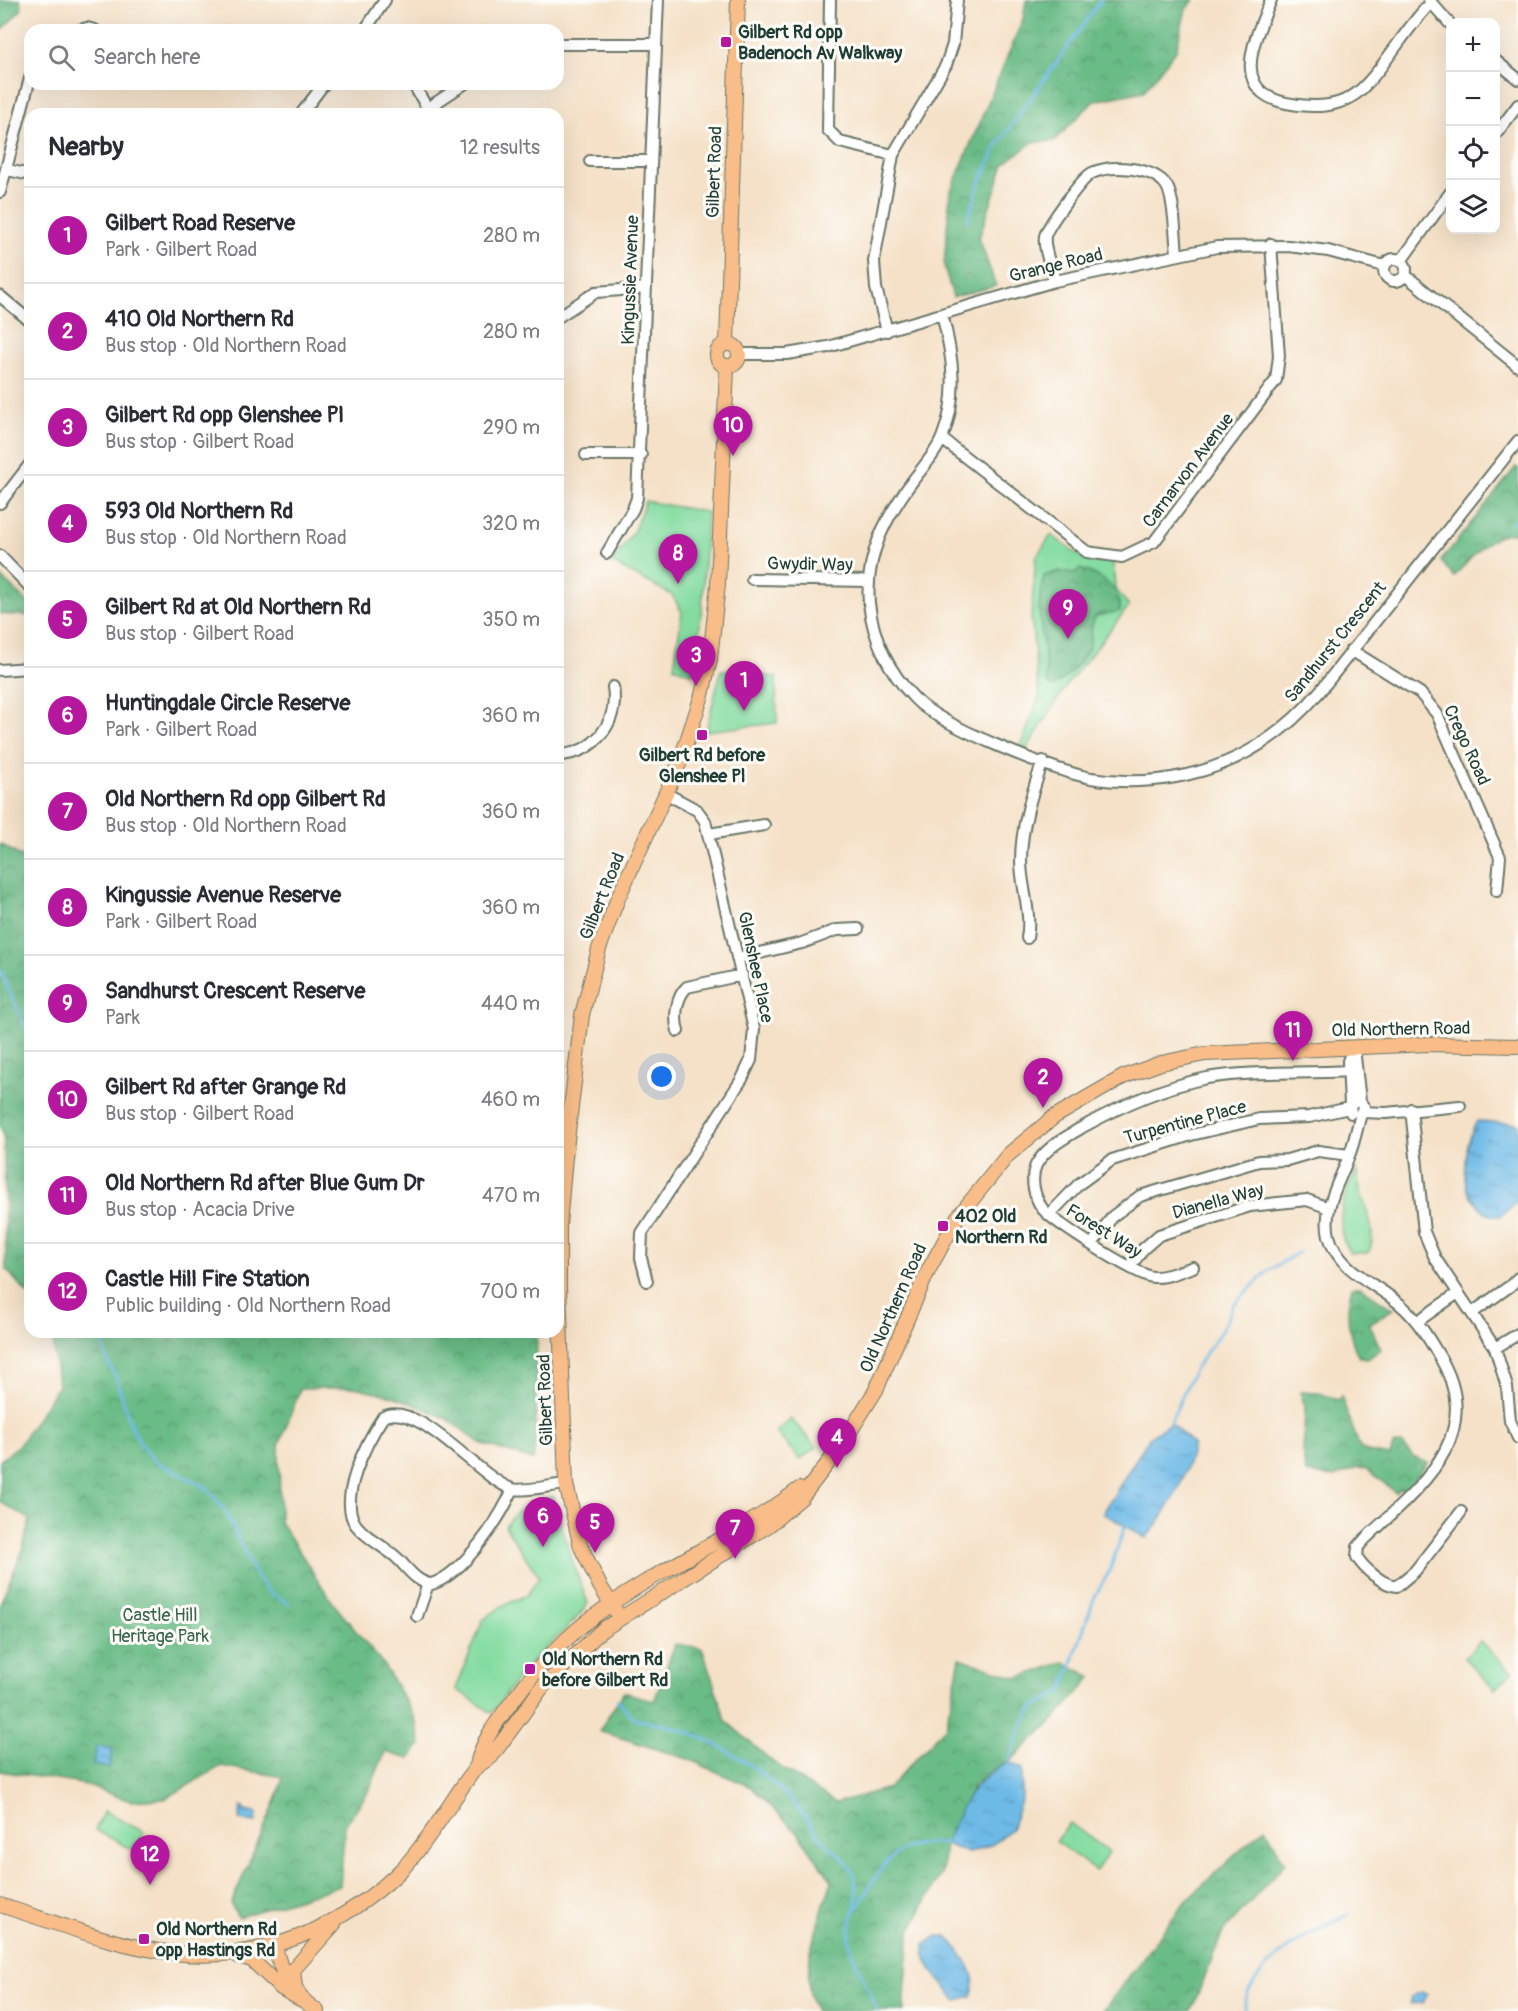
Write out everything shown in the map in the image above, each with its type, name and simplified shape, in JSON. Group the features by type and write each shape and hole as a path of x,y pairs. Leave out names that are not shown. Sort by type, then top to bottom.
{"main road":[{"name":"Gilbert Road","path":"727,344 738,0"},
{"path":"727,344 735,348 738,354 735,363 727,366 719,362 717,354 720,347 727,344"},
{"name":"Gilbert Road","path":"564,1179 582,1015 599,949 618,898 667,794 702,695 713,639 718,584 727,366"},
{"name":"Old Northern Road","path":"0,1905 155,1952 192,1956 232,1955 275,1945 340,1917 404,1867 423,1845 477,1766 491,1757 543,1686 572,1657 620,1618 769,1525 801,1497 859,1420 876,1390 928,1271 957,1218 990,1174 1028,1137 1086,1096 1123,1077 1161,1063 1205,1054 1240,1050 1428,1044 1518,1046"},
{"name":"Gilbert Road","path":"561,1338 567,1484 581,1547 620,1618"},
{"name":"Old Northern Road","path":"477,1766 480,1750 507,1707 561,1645 611,1604 772,1508 816,1478"},
{"path":"302,2000 295,1987 293,1970 340,1917"},
{"path":"275,1945 283,1975 302,2000"},
{"path":"232,1955 252,1960 281,1988 317,2011"}],"street":[{"path":"369,24 385,0"},
{"name":"Kingussie Avenue","path":"607,553 633,509 640,455 658,0"},
{"path":"830,0 826,116 828,130 840,142 893,155"},
{"path":"887,331 876,288 873,261 893,155 940,80 952,44 957,0"},
{"path":"1271,0 1251,49 1252,75 1264,94 1294,104 1320,107 1336,104 1353,96 1430,1 1446,19"},
{"path":"564,44 655,44"},
{"path":"1500,64 1518,79"},
{"path":"0,192 8,170 27,90"},
{"path":"306,108 319,90"},
{"path":"417,90 428,108"},
{"path":"434,108 456,90"},
{"path":"1500,129 1518,105"},
{"path":"590,161 651,161"},
{"path":"1055,281 1045,239 1050,223 1090,174 1111,169 1140,171 1156,175 1167,186 1177,254"},
{"path":"8,170 24,174"},
{"path":"1401,261 1446,199"},
{"name":"Grange Road","path":"738,354 766,355 808,350 887,331 1055,281 1217,247 1271,244 1328,251 1384,266"},
{"name":"Carnarvon Avenue","path":"942,439 1088,552 1122,557 1154,542 1276,380 1279,356 1271,244"},
{"path":"1391,260 1401,261 1405,266 1405,275 1399,280 1391,280 1385,274 1384,266 1391,260"},
{"path":"1405,275 1518,366"},
{"path":"564,313 596,292 646,288"},
{"path":"0,296 24,316"},
{"name":"Sandhurst Crescent","path":"942,314 951,350 954,387 942,439 883,525 875,544 868,581 871,621 881,651 896,676 916,700 941,719 966,731 1066,771 1112,780 1164,779 1216,766 1256,748 1291,722 1321,690 1518,441"},
{"path":"586,455 640,455"},
{"path":"0,503 24,472"},
{"path":"0,556 24,580"},
{"name":"Gwydir Way","path":"752,579 868,581"},
{"name":"Crego Road","path":"1351,650 1420,693 1437,714 1500,857 1497,891"},
{"path":"0,670 24,668"},
{"path":"564,754 578,752 593,744 608,726 615,707 613,687"},
{"path":"1027,939 1030,925 1021,861 1027,807 1043,761"},
{"name":"Glenshee Place","path":"647,1281 641,1258 642,1233 742,1079 751,1060 754,1029 705,821 696,810 667,794"},
{"path":"709,834 764,825"},
{"path":"738,958 802,943 837,930 858,929"},
{"path":"678,1031 676,1013 683,991 687,987 742,975"},
{"path":"1354,1047 1348,1061 1348,1071 1359,1109"},
{"path":"1354,1047 1359,1109 1349,1155 1329,1208 1329,1234 1341,1260 1418,1321 1446,1366 1456,1399 1455,1427 1449,1446 1439,1462 1417,1490 1358,1547 1357,1557 1361,1564 1390,1585 1397,1586 1415,1571 1461,1512"},
{"name":"Forest Way","path":"1193,1267 1153,1277 1130,1267 1049,1215 1036,1198 1033,1183 1035,1167 1042,1156 1062,1140 1124,1104 1208,1078 1348,1071"},
{"name":"Turpentine Place","path":"1049,1215 1079,1184 1112,1160 1191,1135 1259,1119 1308,1117 1359,1109 1386,1113 1460,1106"},
{"path":"1411,1109 1424,1232 1435,1258 1494,1348 1507,1387 1510,1420 1518,1438"},
{"path":"1092,1244 1113,1216 1140,1196 1259,1161 1287,1160 1318,1151 1349,1155"},
{"name":"Dianella Way","path":"1130,1267 1143,1249 1159,1235 1250,1206 1307,1200 1329,1208"},
{"path":"1472,1313 1518,1278"},
{"path":"1418,1321 1458,1293"},
{"path":"1494,1348 1518,1334"},
{"path":"513,1489 501,1516 473,1550 446,1577 428,1584 416,1578 358,1528 350,1513 348,1496 352,1481 383,1417 399,1414 426,1428 488,1475 513,1489 567,1484"},
{"path":"417,1616 428,1584"}],"green space":[{"path":"0,0 20,0 22,9 0,32"},
{"path":"1026,0 1194,0 1186,9 1176,50 1144,91 1094,101 1054,141 1033,142 1004,164 979,238 996,286 953,297 944,266 950,193 1023,19"},
{"path":"1516,467 1518,468 1518,533 1508,533 1490,541 1454,577 1441,561"},
{"path":"645,501 707,512 702,610 693,674 674,667 682,612 672,595 612,563 634,531"},
{"path":"1051,535 1083,558 1113,563 1115,588 1129,606 1066,686 1027,749 1021,746 1039,697 1031,617 1036,557"},
{"path":"1080,569 1108,583 1117,595 1120,611 1096,616 1088,650 1069,674 1052,687 1046,681 1039,604 1044,576 1059,571 1075,573"},
{"path":"0,576 24,599 24,616 0,614"},
{"path":"721,670 776,677 777,723 706,731"},
{"path":"0,844 24,858 24,1290 6,1269 4,1140 0,1125"},
{"path":"1358,1169 1360,1190 1372,1233 1368,1253 1350,1253 1342,1233 1344,1200"},
{"path":"1352,1287 1360,1287 1393,1309 1369,1324 1381,1349 1368,1359 1359,1358 1350,1332 1348,1314"},
{"name":"Castle Hill Heritage Park","path":"53,1338 537,1338 533,1460 480,1443 446,1418 393,1396 354,1387 300,1389 279,1445 280,1522 333,1603 383,1664 415,1718 421,1744 409,1759 385,1752 369,1791 345,1825 340,1886 238,1917 231,1904 277,1798 283,1777 221,1766 165,1799 130,1801 82,1784 0,1771 0,1604 22,1552 30,1519 0,1502 0,1461 20,1444 58,1386"},
{"path":"1300,1392 1319,1393 1338,1400 1341,1396 1360,1448 1367,1452 1390,1456 1393,1445 1403,1444 1413,1457 1428,1463 1404,1493 1401,1488 1396,1493 1366,1469 1357,1468 1334,1477 1306,1473 1303,1456 1305,1407"},
{"path":"791,1419 816,1447 800,1460 776,1432"},
{"path":"553,1496 573,1564 588,1603 579,1616 525,1668 492,1713 456,1689 483,1620 502,1606 527,1595 539,1577 505,1526 526,1505"},
{"path":"1480,1641 1512,1672 1495,1689 1464,1658"},
{"path":"675,1644 702,1648 726,1721 773,1762 835,1803 889,1788 946,1726 960,1658 1018,1678 1063,1662 1092,1677 1054,1720 1009,1762 992,1770 975,1784 945,1844 942,1872 910,1931 904,2011 816,2011 810,1996 809,1963 816,1929 832,1881 798,1833 751,1787 688,1759 599,1731 624,1692 654,1701"},
{"path":"104,1811 144,1832 135,1851 95,1830"},
{"path":"1070,1823 1109,1852 1096,1871 1056,1841"},
{"path":"1265,1827 1285,1863 1222,1934 1191,2011 1103,2011 1184,1903"}],"water":[{"path":"1477,1121 1518,1124 1518,1198 1515,1204 1501,1215 1495,1216 1484,1211 1473,1200 1467,1188 1466,1154 1470,1136"},
{"path":"1170,1423 1193,1444 1176,1494 1146,1538 1103,1513 1149,1438"},
{"path":"97,1746 113,1749 109,1768 93,1765"},
{"path":"1009,1762 1022,1769 1022,1798 1011,1829 993,1844 968,1853 945,1844 962,1806 976,1786 996,1769"},
{"path":"241,1807 244,1807 244,1811 257,1813 256,1822 239,1820"},
{"path":"937,1936 946,1936 968,1964 973,1980 971,1996 957,2000 930,1968 924,1953 924,1945"},
{"path":"1422,1992 1427,1995 1423,2003 1410,2004 1412,1996"}],"waterway":[{"path":"967,221 978,187 997,146 1101,0"},
{"path":"1511,523 1518,516"},
{"path":"0,970 24,1024"},
{"path":"1170,1423 1193,1372 1223,1328 1233,1305 1268,1271 1299,1252"},
{"path":"101,1338 107,1361 115,1374 131,1426 143,1448 155,1461 207,1488 227,1514 253,1571 268,1591 289,1604"},
{"path":"1009,1762 1020,1730 1033,1707 1062,1692 1095,1596 1109,1572 1125,1526"},
{"path":"617,1700 636,1720 681,1730 704,1739 747,1763 784,1793 803,1813 822,1839 849,1865 857,1888 850,1928 850,1943 855,1961 877,2011"},
{"path":"856,1910 881,1870 900,1851 912,1845 945,1844"},
{"path":"1244,2011 1249,1991 1269,1964 1294,1944 1349,1914"}],"place":[{"name":"Gilbert Rd opp Badenoch Av Walkway","path":"726,42"},
{"name":"Gilbert Rd after Grange Rd","path":"733,456"},
{"name":"Kingussie Avenue Reserve","path":"678,584"},
{"name":"Sandhurst Crescent Reserve","path":"1068,639"},
{"name":"Gilbert Rd opp Glenshee Pl","path":"696,686"},
{"name":"Gilbert Road Reserve","path":"744,711"},
{"name":"Gilbert Rd before Glenshee Pl","path":"702,735"},
{"name":"Old Northern Rd after Blue Gum Dr","path":"1293,1061"},
{"name":"410 Old Northern Rd","path":"1043,1108"},
{"name":"402 Old Northern Rd","path":"943,1226"},
{"name":"593 Old Northern Rd","path":"837,1468"},
{"name":"Huntingdale Circle Reserve","path":"543,1547"},
{"name":"Gilbert Rd at Old Northern Rd","path":"595,1553"},
{"name":"Old Northern Rd opp Gilbert Rd","path":"735,1559"},
{"name":"Old Northern Rd before Gilbert Rd","path":"530,1669"},
{"name":"Castle Hill Fire Station","path":"150,1885"},
{"name":"Old Northern Rd opp Hastings Rd","path":"144,1939"}]}
